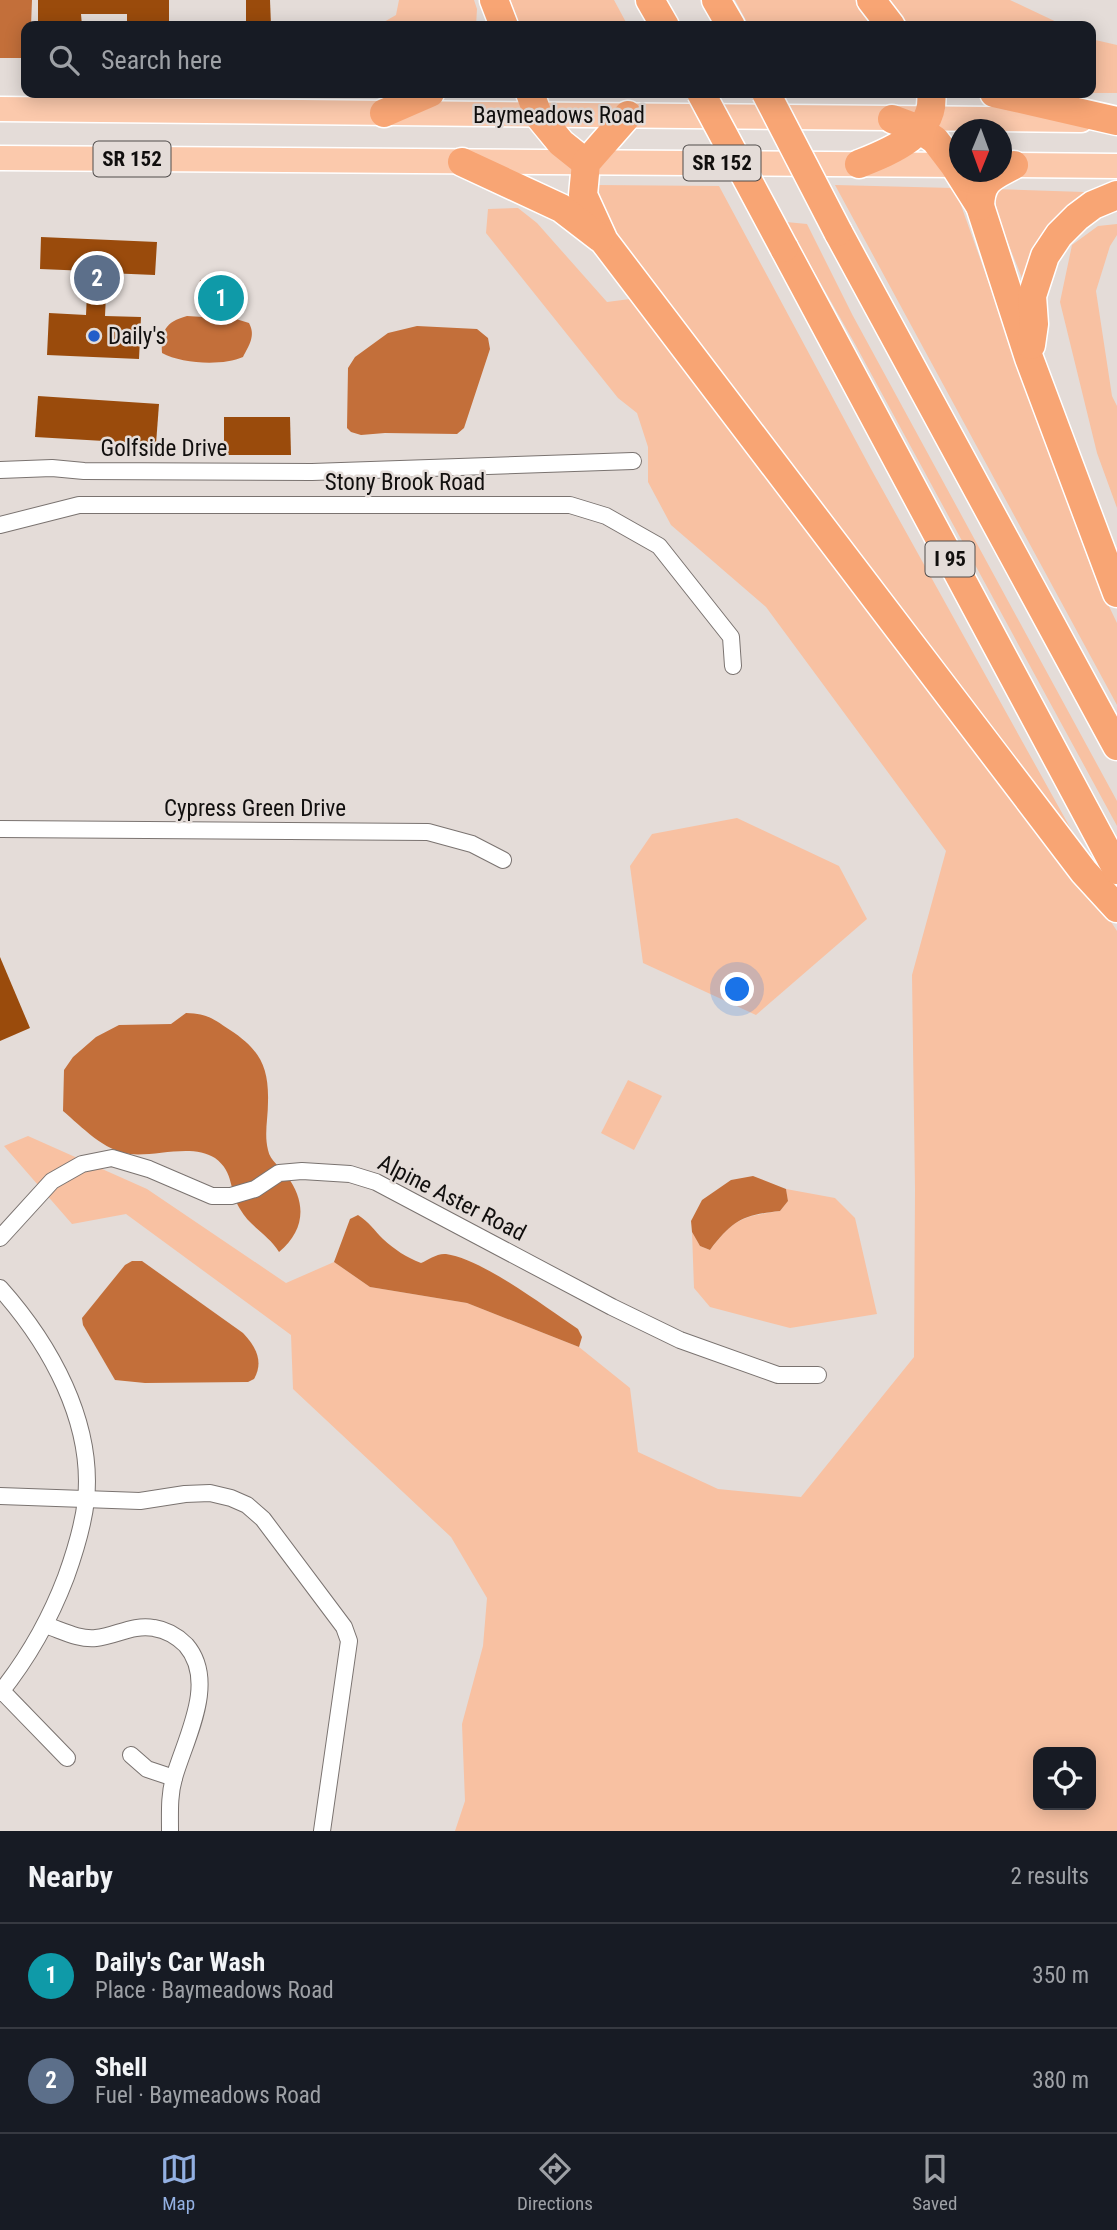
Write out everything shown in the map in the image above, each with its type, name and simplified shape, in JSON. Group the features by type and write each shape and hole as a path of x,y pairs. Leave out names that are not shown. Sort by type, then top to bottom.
{"highway":[{"path":"487,21 488,0"},
{"path":"494,0 502,21"},
{"path":"650,0 662,21"},
{"path":"716,0 728,21"},
{"path":"872,0 887,21"},
{"path":"384,113 418,98"},
{"name":"I 95","path":"704,98 1117,870"},
{"name":"I 95","path":"769,98 838,232 1117,746"},
{"path":"1016,98 1117,121"},
{"path":"534,104 561,143 586,163"},
{"path":"892,119 925,114"},
{"path":"859,164 899,148 925,114"},
{"path":"925,114 935,140 949,156"},
{"path":"628,115 586,163 583,194 604,241 1075,861 1117,908"},
{"path":"462,162 561,208 604,241"},
{"path":"967,182 980,206 1029,358 1117,593"},
{"path":"980,206 980,192 986,182"},
{"path":"1029,358 1034,324 1032,296 1045,256 1059,235 1077,217 1093,205 1117,195"}],"main road":[{"name":"Baymeadows Road","path":"0,109 384,113 534,104 628,115 892,119"},
{"path":"925,114 1117,121"},
{"name":"Baymeadows Road","path":"0,158 949,165"},
{"path":"1012,165 1117,166"}],"street":[{"name":"Golfside Drive","path":"0,470 52,468 85,471 328,471 633,461"},
{"name":"Stony Brook Road","path":"0,525 79,505 570,505 606,516 659,546 731,637 733,666"},
{"name":"Cypress Green Drive","path":"0,829 428,832 472,844 503,860"},
{"name":"Alpine Aster Road","path":"0,1238 52,1181 82,1164 112,1158 149,1169 212,1196 231,1196 255,1189 279,1173 302,1171 350,1174 376,1182 600,1301 680,1340 778,1375 818,1375"},
{"path":"0,1288 52,1357 72,1401 85,1454 86,1498 78,1543 57,1601 45,1625 1,1692 66,1758"},
{"path":"0,1496 140,1501 210,1493 247,1505 264,1519 344,1627 349,1641 322,1831"},
{"path":"45,1625 93,1639 135,1627 152,1627 173,1634 189,1649 196,1663 199,1679 198,1699 194,1723 174,1778 170,1831"},
{"path":"131,1755 147,1769 174,1778"}],"shaded area":[{"path":"0,0 32,0 31,21 21,21 21,58 0,58"},
{"path":"399,0 474,0 477,9 476,21 386,21 396,15"},
{"path":"508,0 614,0 625,21 516,21"},
{"path":"735,0 861,0 877,21 746,21"},
{"path":"885,0 1010,0 1054,21 902,21"},
{"path":"1096,40 1117,45 1117,93 1096,93"},
{"path":"598,185 719,186 871,469 1102,885 623,251 600,206"},
{"path":"835,185 953,188 957,194 1094,575 1117,623 1117,705"},
{"path":"994,189 1084,192 1087,198 1024,283 991,201"},
{"path":"518,208 537,223 607,302 630,299 1087,885 1117,931 1117,1831 455,1831 465,1801 462,1724 483,1646 487,1598 451,1537 293,1389 291,1335 126,1214 72,1224 4,1146 28,1136 147,1189 286,1283 334,1262 370,1287 467,1303 579,1347 630,1388 638,1452 718,1489 801,1497 914,1357 912,975 946,851 766,607 671,525 648,482 648,447 637,413 618,398 486,233 488,209"},
{"path":"786,222 807,224 853,316 1117,801 1117,826 855,344"},
{"path":"1117,224 1117,235 1110,246 1096,291 1112,396 1117,406 1117,508 1097,453 1060,302 1072,245 1098,226"},
{"path":"187,316 236,319 249,323 252,336 243,357 225,362 202,363 180,360 162,353 162,339 166,328 174,321"},
{"path":"417,326 477,329 488,338 490,349 464,428 457,434 361,435 351,432 347,428 348,368 355,357 388,333"},
{"path":"737,818 839,866 867,919 756,1015 643,963 630,866 652,834"},
{"path":"186,1013 200,1014 219,1022 248,1044 264,1068 268,1089 268,1150 293,1186 300,1206 294,1235 279,1252 244,1215 236,1202 226,1169 215,1158 196,1151 140,1154 120,1152 94,1137 63,1111 64,1070 73,1057 96,1037 119,1025 171,1024"},
{"path":"628,1080 662,1096 634,1150 601,1133"},
{"path":"753,1176 786,1189 788,1201 780,1211 748,1217 732,1226 710,1250 700,1246 692,1232 691,1221 702,1200 731,1180"},
{"path":"786,1189 835,1198 855,1218 877,1314 790,1328 710,1307 694,1288 692,1232 700,1246 710,1250 739,1221 780,1211 788,1201"},
{"path":"358,1215 392,1247 416,1261 421,1263 446,1254 496,1274 578,1329 582,1337 579,1347 467,1303 370,1287 334,1262 350,1219"},
{"path":"132,1261 142,1261 243,1333 257,1354 258,1366 254,1379 248,1382 145,1383 115,1380 83,1325 82,1318 125,1265"}],"building":[{"path":"38,0 169,0 169,21 127,21 127,14 81,14 82,21 38,21"},
{"path":"246,0 270,0 271,21 246,21"},
{"path":"41,237 157,242 155,275 107,273 105,316 141,317 139,359 47,355 49,313 86,315 88,271 40,269"},
{"path":"200,280 243,282 242,306 198,304"},
{"path":"38,396 159,404 156,444 35,437"},
{"path":"224,417 290,417 291,455 224,455"},
{"path":"0,957 30,1028 0,1041"}],"place":[{"name":"Shell","path":"97,278"},
{"name":"Daily's Car Wash","path":"221,298"},
{"name":"Daily's","path":"94,336"}]}
